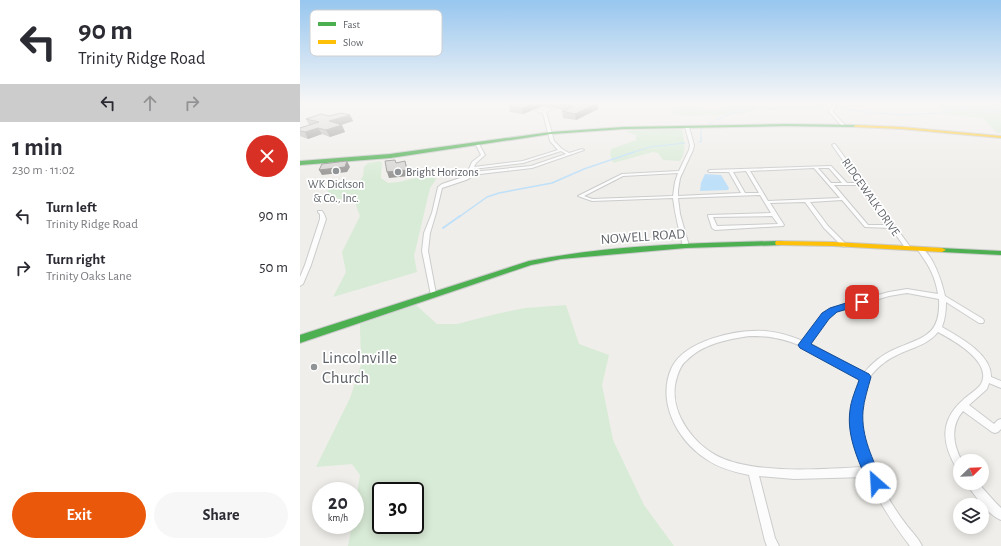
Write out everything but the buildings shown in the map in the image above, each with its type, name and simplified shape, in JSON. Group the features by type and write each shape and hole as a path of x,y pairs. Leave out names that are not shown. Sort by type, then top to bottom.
{"street":[{"path":"550,129 552,141 561,150 569,154"},
{"path":"300,163 390,156 551,133 599,129"},
{"path":"686,246 676,197 677,183 692,145 688,129"},
{"path":"915,129 1001,136"},
{"path":"433,294 425,251 427,233 434,213 438,193 440,187 468,177 474,162 483,155 477,143"},
{"name":"RIDGEWALK DRIVE","path":"834,145 908,248"},
{"path":"472,168 523,162 561,150"},
{"path":"469,174 532,167 582,150"},
{"path":"815,167 867,226 893,227"},
{"path":"710,171 830,167 846,184"},
{"path":"730,170 744,195"},
{"path":"747,170 781,225 715,228 710,216 774,214"},
{"path":"681,172 622,175 580,196 592,200 761,194"},
{"path":"830,184 862,184"},
{"path":"767,202 844,199"},
{"path":"806,200 826,227 844,245"},
{"path":"300,284 308,265 322,219 322,214 320,212"},
{"path":"826,227 833,244"},
{"name":"NOWELL ROAD","path":"300,339 508,269 545,259 586,254 686,246 765,243 833,244 1001,253"},
{"path":"917,546 887,504 870,472 863,454 856,427 856,409 865,377 883,359 928,338 938,328 942,314 942,296 939,282 934,268 920,249"},
{"path":"804,345 826,316 834,310 889,294 907,291 942,296 981,321"},
{"path":"938,328 961,342 982,360 987,369 987,379 984,387 955,414 951,426 950,438 955,454"},
{"path":"865,377 804,345 775,335 745,334 708,344 683,358 676,367 670,381 670,399 675,416 683,432 700,449 722,463 753,472 870,472"},
{"path":"987,379 1001,386"},
{"path":"963,406 995,429 1001,423"},
{"path":"753,472 770,541 774,546"},
{"path":"977,490 1001,515"}],"green space":[{"path":"682,129 684,153 680,161 663,160 658,153 653,152 613,163 610,154 611,149 636,140 636,135 625,131"},
{"path":"994,129 1001,129 1001,133 997,133"},
{"path":"380,161 382,163 381,178 388,183 399,182 432,174 436,179 430,188 414,256 417,272 333,297 346,272 342,252 360,216 354,200 340,199 329,196 327,189 358,184 363,176 364,167 368,163"},
{"path":"416,305 437,324 457,324 525,308 566,305 579,344 609,355 602,385 613,440 644,505 674,546 348,546 350,534 364,534 364,482 359,482 360,475 352,464 316,467 350,398 361,365 360,324"}],"water":[{"path":"705,174 721,175 729,188 728,190 700,191 701,183"}],"waterway":[{"path":"699,142 701,142 702,129"},
{"path":"632,153 650,147 685,143"},
{"path":"459,217 487,197 499,193 552,183 584,169 632,153"},
{"path":"443,228 460,216"}],"traffic: fast":[{"path":"300,163 390,156 551,133 602,129"},
{"path":"300,339 529,263 561,257 686,246 779,243"},
{"path":"942,250 1001,253"}],"traffic: slow":[{"path":"918,129 1001,137"},
{"path":"779,243 833,244 942,250"}],"place":[{"name":"WK Dickson & Co., Inc.","path":"336,171"},
{"name":"Bright Horizons","path":"398,172"},
{"name":"Lincolnville Church","path":"314,367"}],"route":[{"path":"862,302 834,310 826,316 804,345 865,377 856,409 856,427 863,454 876,483"}]}
